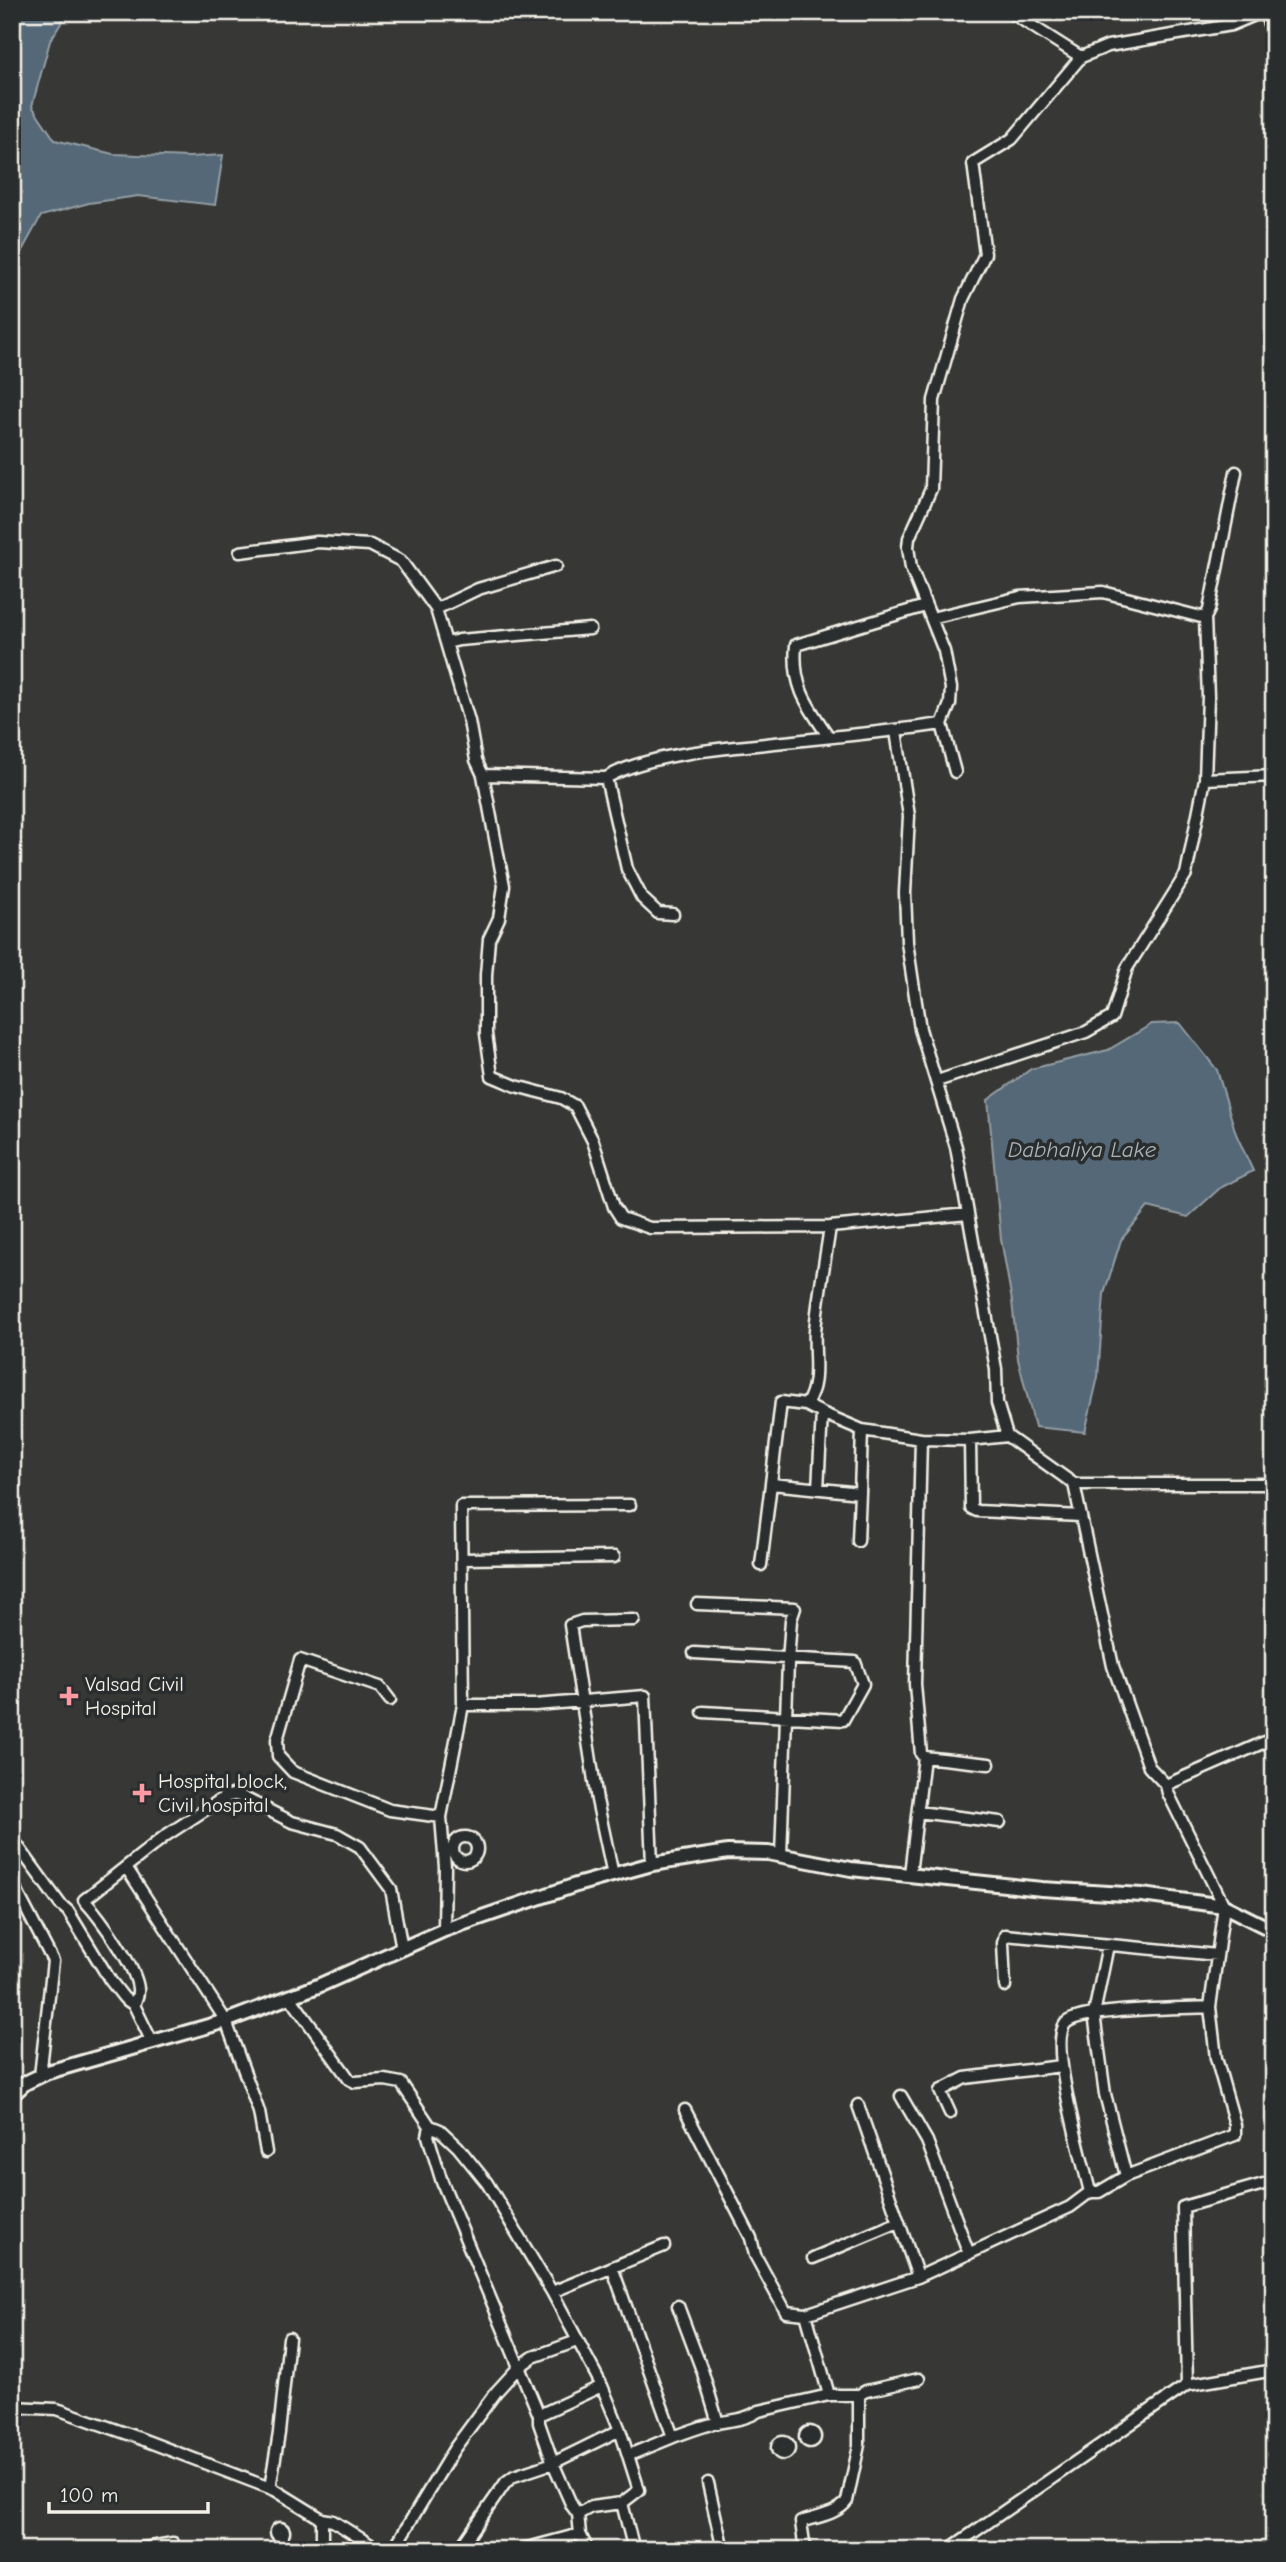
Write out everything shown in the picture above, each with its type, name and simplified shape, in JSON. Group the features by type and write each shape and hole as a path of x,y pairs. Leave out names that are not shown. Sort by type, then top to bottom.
{"street":[{"path":"1010,12 1081,57"},
{"path":"955,772 942,724 950,704 951,688 944,651 911,568 909,538 930,489 934,400 963,299 985,254 973,163 1012,139 1081,57 1108,46 1231,25 1263,12 1274,35"},
{"path":"937,1081 1086,1032 1112,1017 1127,968 1186,874 1206,779 1208,697 1205,618 1221,554 1236,472"},
{"path":"240,552 317,542 370,545 401,561 436,609 469,721 476,760 483,775 504,887 499,918 489,939 486,975 486,1034 492,1076 575,1105 593,1141 614,1207 621,1218 650,1228 830,1227 968,1214"},
{"path":"436,609 478,589 556,566"},
{"path":"930,618 1020,597 1103,592 1205,618"},
{"path":"829,737 800,691 795,658 796,645 925,606"},
{"path":"447,643 590,629"},
{"path":"483,775 606,778 614,773 664,758 706,750 942,724"},
{"path":"896,731 909,816 905,893 907,942 920,1028 956,1147 996,1369 997,1403 1007,1436 1074,1484 1274,1483"},
{"path":"1206,779 1274,776"},
{"path":"606,778 627,869 642,898 658,913 673,914"},
{"path":"806,1405 812,1396 817,1373 815,1333 830,1227"},
{"path":"761,1566 781,1402 806,1405 862,1430 921,1439 970,1440 1007,1436"},
{"path":"818,1489 822,1413"},
{"path":"858,1541 862,1430"},
{"path":"910,1874 924,1757 921,1754 915,1684 921,1439"},
{"path":"970,1440 971,1508 977,1511 1081,1516"},
{"path":"772,1484 860,1493"},
{"path":"685,2110 751,2238 755,2255 786,2312 806,2314 918,2277 1070,2207 1090,2192 1099,2192 1126,2176 1235,2135 1235,2125 1216,2058 1210,2007 1224,1906 1166,1785 1149,1766 1113,1666 1074,1484"},
{"path":"444,1930 445,1867 441,1817 463,1705 461,1506 630,1505"},
{"path":"462,1559 614,1557"},
{"path":"698,1604 795,1608 788,1657 781,1856"},
{"path":"614,1875 597,1800 570,1625 582,1621 634,1619"},
{"path":"694,1653 855,1662 863,1684 843,1720 703,1712"},
{"path":"390,1700 380,1687 300,1660 277,1740 278,1756 293,1772 390,1810 441,1817"},
{"path":"463,1705 535,1705 645,1696 652,1864"},
{"path":"1166,1785 1274,1738"},
{"path":"924,1757 989,1764"},
{"path":"134,2005 139,1993 137,1982 127,1962 84,1900 165,1836 225,1797 236,1794 292,1822 337,1834 360,1847 391,1889 402,1950"},
{"path":"918,1812 1000,1822"},
{"path":"12,1838 68,1911 110,1980 124,1998 134,2005 152,2042"},
{"path":"12,2095 25,2083 40,2076 226,2021 290,1997 444,1930 652,1864 728,1852 781,1856 851,1869 1042,1889 1142,1895 1224,1906 1274,1931"},
{"path":"126,1867 226,2021 259,2112 266,2152"},
{"path":"12,1882 53,1961 40,2076"},
{"path":"1005,1986 1005,1935 1217,1955"},
{"path":"1108,1945 1094,2014 1105,2094 1126,2176"},
{"path":"290,1997 349,2079 355,2082 385,2080 401,2083 430,2126 440,2130 458,2147 487,2183 552,2292 601,2386 620,2430 639,2490 622,2502 591,2507 578,2514"},
{"path":"1090,2192 1061,2066 1061,2028 1070,2019 1094,2014 1210,2007"},
{"path":"950,2113 940,2091 965,2078 1061,2066"},
{"path":"901,2096 927,2141 969,2254"},
{"path":"858,2105 918,2277"},
{"path":"430,2126 428,2136 442,2182 539,2415 539,2423 553,2463 578,2514 580,2534 587,2550"},
{"path":"1187,2385 1183,2207 1274,2181"},
{"path":"813,2258 899,2222"},
{"path":"552,2292 664,2246"},
{"path":"612,2267 673,2437"},
{"path":"678,2306 718,2423"},
{"path":"806,2314 829,2395"},
{"path":"270,2488 289,2338"},
{"path":"393,2550 454,2449 518,2368 533,2357 577,2341"},
{"path":"948,2550 1187,2385 1274,2370"},
{"path":"629,2455 673,2437 718,2423 750,2417 759,2411 829,2395 859,2395 919,2379"},
{"path":"539,2415 601,2386"},
{"path":"806,2550 801,2522 843,2507 848,2501 859,2445 859,2395"},
{"path":"12,2407 57,2409 270,2488 322,2519 333,2521 379,2550"},
{"path":"462,2550 463,2544 506,2482 514,2476 553,2463 620,2430"},
{"path":"708,2483 723,2550"},
{"path":"622,2502 634,2550"},
{"path":"322,2519 322,2550"},
{"path":"520,2550 580,2534"},
{"path":"133,2550 173,2543 174,2550"}],"water":[{"path":"12,12 68,12 50,41 32,106 55,140 113,154 189,157 223,155 215,205 138,196 89,203 41,216 12,269"},
{"name":"Dabhaliya Lake","path":"1180,1023 1217,1070 1236,1134 1253,1171 1220,1188 1188,1217 1148,1207 1121,1240 1104,1294 1098,1377 1085,1432 1035,1427 1018,1359 1012,1301 1001,1239 988,1100 1031,1069 1108,1050 1152,1024"}],"place":[{"name":"Valsad Civil Hospital","path":"69,1696"},
{"name":"Hospital block, Civil hospital","path":"142,1793"}]}
